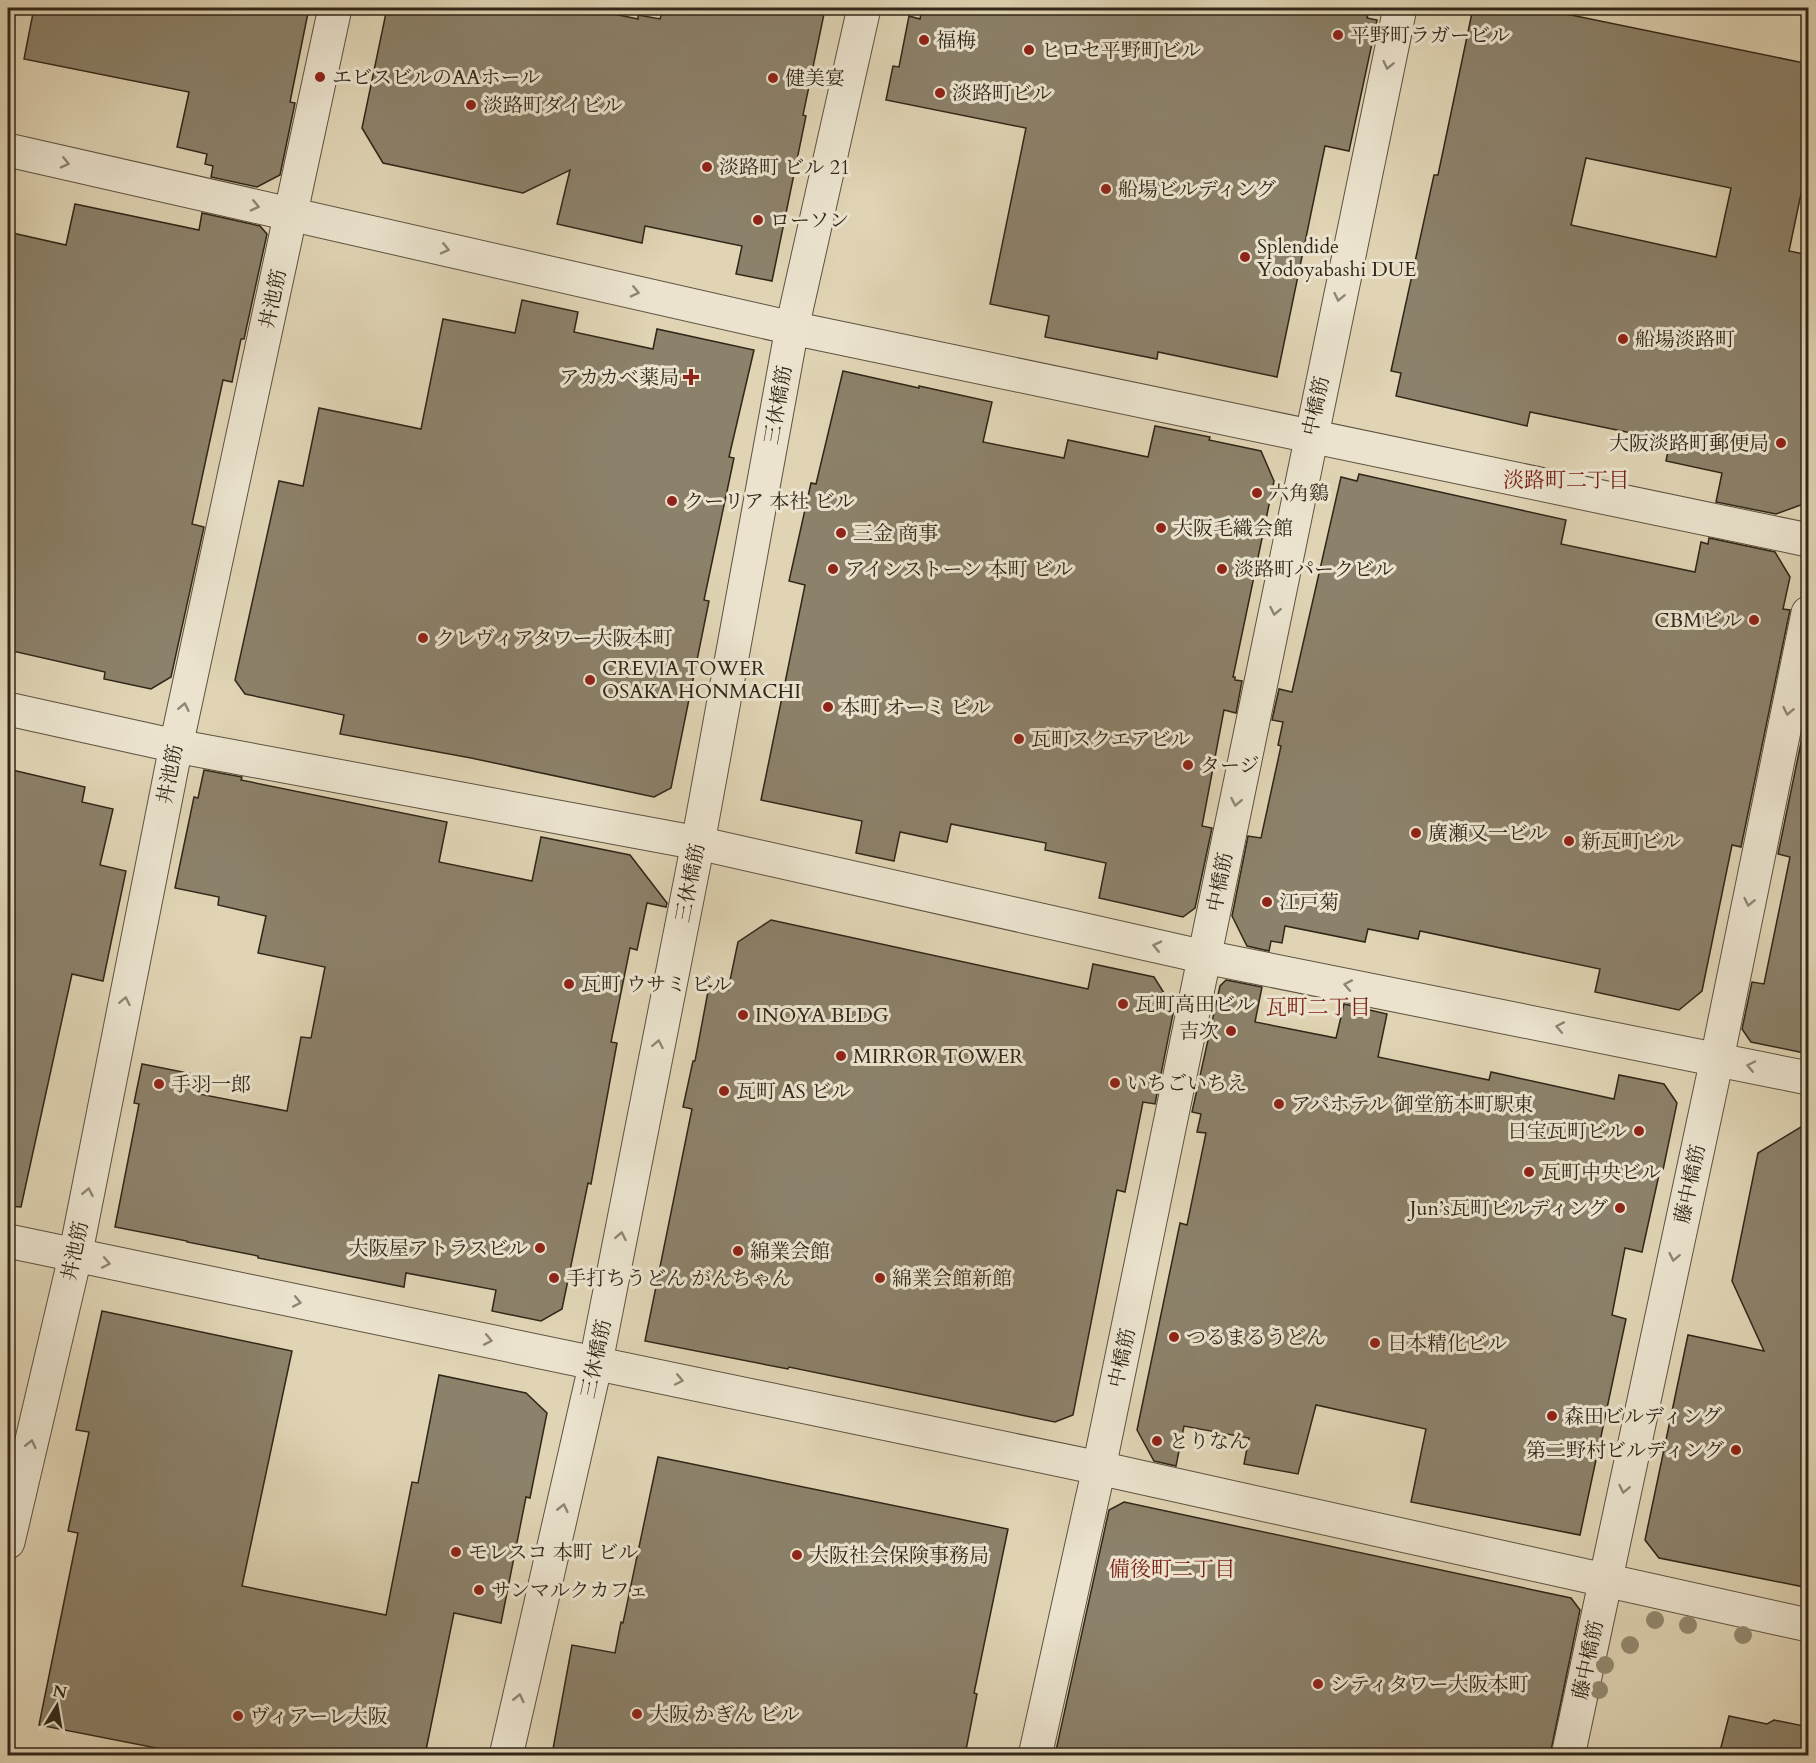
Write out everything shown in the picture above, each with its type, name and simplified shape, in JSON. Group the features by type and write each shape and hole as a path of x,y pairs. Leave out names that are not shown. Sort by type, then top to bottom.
{"street":[{"name":"丼池筋","path":"8,1542 75,1257 176,746 335,8"},
{"name":"三休橋筋","path":"506,1755 596,1362 698,843 792,328 864,8"},
{"name":"中橋筋","path":"1035,1755 1099,1468 1400,8"},
{"path":"8,150 792,328 1809,540"},
{"name":"藤中橋筋","path":"1569,1755 1809,613"},
{"path":"8,709 176,746 698,843 1205,957 1809,1078"},
{"path":"8,1241 75,1257 596,1362 1099,1468 1809,1625"}],"building":[{"path":"34,8 309,8 290,102 295,103 280,175 257,187 211,177 213,166 205,164 207,154 177,147 189,92 24,59"},
{"path":"387,8 585,8 638,19 638,15 660,19 663,8 823,8 822,14 824,14 803,115 806,116 772,281 736,274 742,246 645,226 642,243 557,224 570,170 523,193 383,163 362,128"},
{"path":"922,8 1370,8 1367,18 1377,20 1349,151 1325,146 1277,377 1158,352 1157,359 1045,337 1049,316 990,304 1026,128 886,100 893,66 899,67 909,16 920,19"},
{"path":"1473,8 1537,8 1809,64 1809,143 1803,169 1806,170 1789,251 1809,255 1809,502 1776,514 1716,502 1722,473 1666,461 1670,441 1530,412 1527,426 1396,396 1401,373 1391,371 1434,175 1438,175","holes":["1586,158 1731,188 1716,257 1571,225"]},
{"path":"75,204 199,230 202,213 260,226 267,234 232,382 223,380 192,524 204,527 171,677 151,689 104,679 105,672 8,650 8,232 66,245"},
{"path":"522,300 578,312 574,332 653,349 657,329 754,350 729,457 734,458 704,600 709,601 671,788 654,797 471,758 340,734 344,715 245,694 235,680 279,481 303,486 319,408 421,429 443,319 515,333"},
{"path":"843,371 992,402 983,442 1064,458 1068,440 1148,457 1155,426 1210,437 1209,440 1261,451 1274,481 1233,677 1235,680 1242,681 1236,713 1224,710 1202,826 1212,828 1195,908 1183,917 1099,898 1106,863 1045,850 1046,843 951,824 947,842 900,832 894,861 856,853 862,821 761,800 805,585 789,581 811,483 816,484"},
{"path":"1359,474 1566,520 1561,544 1695,572 1701,542 1708,544 1709,538 1775,552 1790,577 1783,609 1790,610 1741,847 1732,845 1702,991 1679,1010 1595,992 1600,969 1420,931 1418,939 1368,929 1365,942 1285,926 1282,943 1271,941 1269,951 1247,946 1232,916 1248,836 1261,838 1281,746 1278,745 1283,722 1272,720 1279,689 1292,692 1341,477 1357,481"},
{"path":"1809,704 1809,1054 1751,1042 1742,1029 1752,982 1764,984 1790,857 1778,854"},
{"path":"8,769 85,787 82,802 113,809 100,865 126,871 103,981 72,974 21,1207 8,1206"},
{"path":"204,770 242,777 241,780 447,822 439,862 532,881 541,837 630,855 667,903 666,907 647,903 637,950 630,948 611,1042 617,1043 591,1184 588,1183 562,1309 541,1321 492,1311 496,1290 406,1273 404,1287 115,1227 139,1104 134,1103 142,1064 203,1076 199,1094 287,1111 301,1037 311,1038 325,967 258,953 266,916 218,905 219,897 175,888 194,797 198,798"},
{"path":"771,920 1088,989 1093,964 1154,977 1174,1009 1155,1104 1143,1102 1125,1192 1117,1190 1073,1415 1055,1422 789,1367 788,1369 645,1341 692,1109 683,1107 693,1061 695,1061 709,986 728,990 738,942"},
{"path":"1226,980 1262,987 1255,1022 1336,1038 1344,1004 1387,1014 1378,1057 1489,1080 1491,1072 1614,1099 1619,1075 1664,1084 1677,1103 1642,1252 1625,1248 1612,1315 1626,1319 1580,1535 1411,1502 1426,1429 1316,1405 1298,1474 1244,1464 1249,1438 1184,1426 1176,1466 1154,1461 1137,1430 1180,1223 1187,1225 1206,1133 1197,1132 1201,1114 1192,1112 1220,986"},
{"name":"第二野村ビルディング","path":"1809,1122 1809,1588 1659,1558 1645,1540 1688,1335 1764,1351 1732,1281 1758,1153"},
{"path":"102,1311 292,1351 242,1586 386,1615 412,1482 418,1483 439,1375 526,1393 547,1413 530,1498 526,1497 501,1623 454,1613 425,1755 192,1755 39,1725 78,1533 68,1531 89,1432 76,1430"},
{"path":"658,1457 1008,1529 974,1693 977,1694 965,1755 585,1755 553,1749 572,1645 615,1653"},
{"name":"シティタワー大阪本町","path":"1124,1502 1571,1598 1580,1610 1550,1755 1055,1755 1109,1510"},
{"path":"1729,1716 1767,1724 1774,1720 1809,1727 1809,1755 1719,1755"}],"place":[{"name":"平野町ラガービル","path":"1338,35"},
{"name":"福梅","path":"924,40"},
{"name":"ヒロセ平野町ビル","path":"1029,50"},
{"name":"エビスビルのAAホール","path":"320,77"},
{"name":"健美宴","path":"773,78"},
{"name":"淡路町ビル","path":"940,93"},
{"name":"淡路町ダイビル","path":"471,105"},
{"name":"淡路町 ビル 21","path":"707,167"},
{"name":"船場ビルディング","path":"1106,189"},
{"name":"ローソン","path":"758,220"},
{"name":"Splendide Yodoyabashi DUE","path":"1245,257"},
{"name":"船場淡路町","path":"1623,339"},
{"name":"アカカベ薬局","path":"691,377"},
{"name":"大阪淡路町郵便局","path":"1781,443"},
{"name":"六角鷄","path":"1257,493"},
{"name":"クーリア 本社 ビル","path":"672,501"},
{"name":"大阪毛織会館","path":"1161,528"},
{"name":"三金 商事","path":"841,533"},
{"name":"アインストーン 本町 ビル","path":"833,569"},
{"name":"淡路町パークビル","path":"1222,569"},
{"name":"CBMビル","path":"1754,620"},
{"name":"クレヴィアタワー大阪本町","path":"423,638"},
{"name":"CREVIA TOWER OSAKA HONMACHI","path":"590,680"},
{"name":"本町 オーミ ビル","path":"828,707"},
{"name":"瓦町スクエアビル","path":"1019,739"},
{"name":"タージ","path":"1188,765"},
{"name":"廣瀬又一ビル","path":"1416,833"},
{"name":"新瓦町ビル","path":"1569,841"},
{"name":"江戸菊","path":"1267,902"},
{"name":"瓦町 ウサミ ビル","path":"569,984"},
{"name":"瓦町高田ビル","path":"1123,1004"},
{"name":"INOYA BLDG","path":"743,1015"},
{"name":"吉次","path":"1231,1031"},
{"name":"MIRROR TOWER","path":"841,1056"},
{"name":"いちごいちえ","path":"1115,1083"},
{"name":"手羽一郎","path":"159,1084"},
{"name":"瓦町 AS ビル","path":"724,1091"},
{"name":"アパホテル 御堂筋本町駅東","path":"1279,1104"},
{"name":"日宝瓦町ビル","path":"1639,1131"},
{"name":"瓦町中央ビル","path":"1529,1172"},
{"name":"Jun’s瓦町ビルディング","path":"1620,1208"},
{"name":"大阪屋アトラスビル","path":"540,1248"},
{"name":"綿業会館","path":"738,1251"},
{"name":"手打ちうどん がんちゃん","path":"554,1278"},
{"name":"綿業会館新館","path":"880,1278"},
{"name":"つるまるうどん","path":"1174,1337"},
{"name":"日本精化ビル","path":"1375,1343"},
{"name":"森田ビルディング","path":"1552,1416"},
{"name":"とりなん","path":"1157,1441"},
{"name":"第二野村ビルディング","path":"1736,1450"},
{"name":"モレスコ 本町 ビル","path":"456,1552"},
{"name":"大阪社会保険事務局","path":"797,1555"},
{"name":"サンマルクカフェ","path":"479,1590"},
{"name":"シティタワー大阪本町","path":"1318,1684"},
{"name":"大阪 かぎん ビル","path":"637,1714"},
{"name":"ヴィアーレ大阪","path":"238,1716"}],"district":[{"name":"淡路町二丁目","path":"1566,480"},
{"name":"瓦町二丁目","path":"1318,1007"},
{"name":"備後町二丁目","path":"1172,1569"}]}
